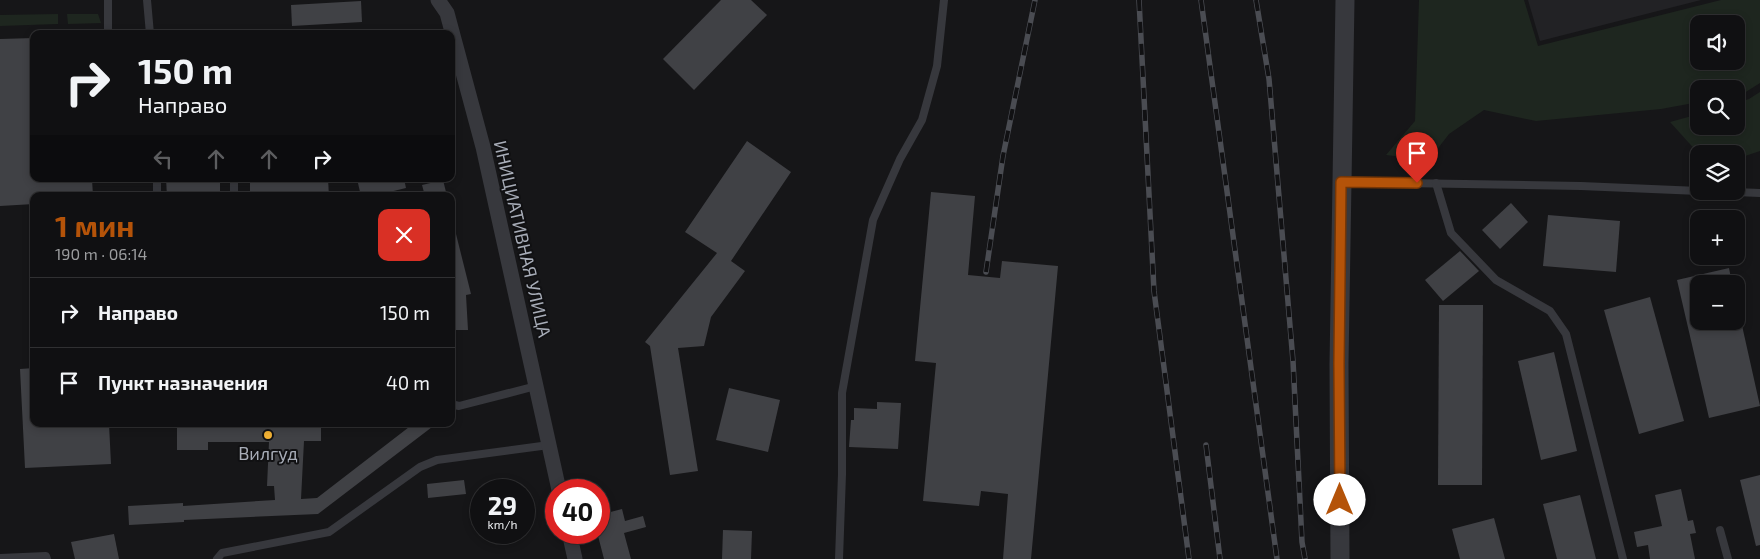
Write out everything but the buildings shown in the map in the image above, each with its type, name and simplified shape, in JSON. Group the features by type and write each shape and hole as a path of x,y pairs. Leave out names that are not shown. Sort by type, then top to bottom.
{"street":[{"name":"ИНИЦИАТИВНАЯ УЛИЦА","path":"438,0 447,13 452,30"},
{"path":"1340,559 1339,364 1345,0"},
{"name":"ИНИЦИАТИВНАЯ УЛИЦА","path":"455,43 483,147 557,479"},
{"path":"571,544 574,559"}],"lane":[{"path":"108,0 108,30"},
{"path":"147,0 150,30"},
{"path":"839,559 842,393 873,220 900,159 922,120 937,66 944,0"},
{"path":"1341,182 1581,186 1690,191"},
{"path":"1436,184 1451,233 1496,280 1550,311 1566,334 1623,559"},
{"path":"1745,192 1760,193"},
{"path":"455,405 458,406 536,386"},
{"path":"217,559 222,554 329,532 420,467 437,460 549,445"},
{"path":"1720,530 1728,559"},
{"path":"0,558 46,556 47,559"}],"shaded area":[{"path":"1419,0 1524,0 1538,46 1721,0 1760,0 1760,83 1745,92 1745,80 1690,80 1690,104 1661,109 1536,121 1484,110 1449,134 1429,160 1386,155 1415,121"},
{"path":"1528,0 1701,0 1540,41"},
{"path":"58,14 58,24 0,26 0,15"},
{"path":"67,14 98,14 101,23 68,24"},
{"path":"1760,92 1760,151 1745,156 1745,145 1691,145 1670,122 1690,116 1690,135 1745,135 1745,100"}],"railway":[{"path":"986,272 1003,156 1035,0"},
{"path":"1139,0 1154,291 1189,559"},
{"path":"1201,0 1277,559"},
{"path":"1256,0 1269,79 1293,361 1302,542 1305,559"},
{"path":"1206,445 1220,559"}],"place":[{"name":"Вилгуд","path":"268,435"}],"route":[{"path":"1340,500 1341,182 1417,183"}]}
